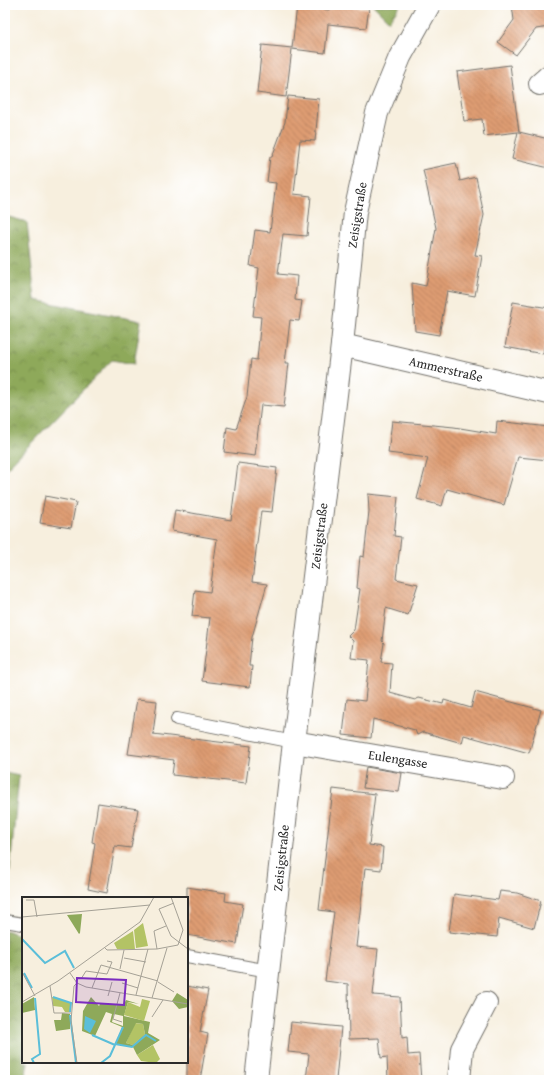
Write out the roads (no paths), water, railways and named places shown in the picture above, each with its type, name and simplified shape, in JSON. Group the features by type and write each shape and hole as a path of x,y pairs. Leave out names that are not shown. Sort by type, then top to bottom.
{"street":[{"name":"Zeisigstraße","path":"256,1080 294,742 342,345 355,212 377,113 400,57 429,5"},
{"name":"Ammerstraße","path":"342,345 549,393"},
{"name":"Eulengasse","path":"294,742 502,778"},
{"path":"459,1080 462,1049 486,1003"}],"lane":[{"path":"177,719 294,742"},
{"path":"5,921 22,924"},
{"path":"188,956 269,971"}]}
